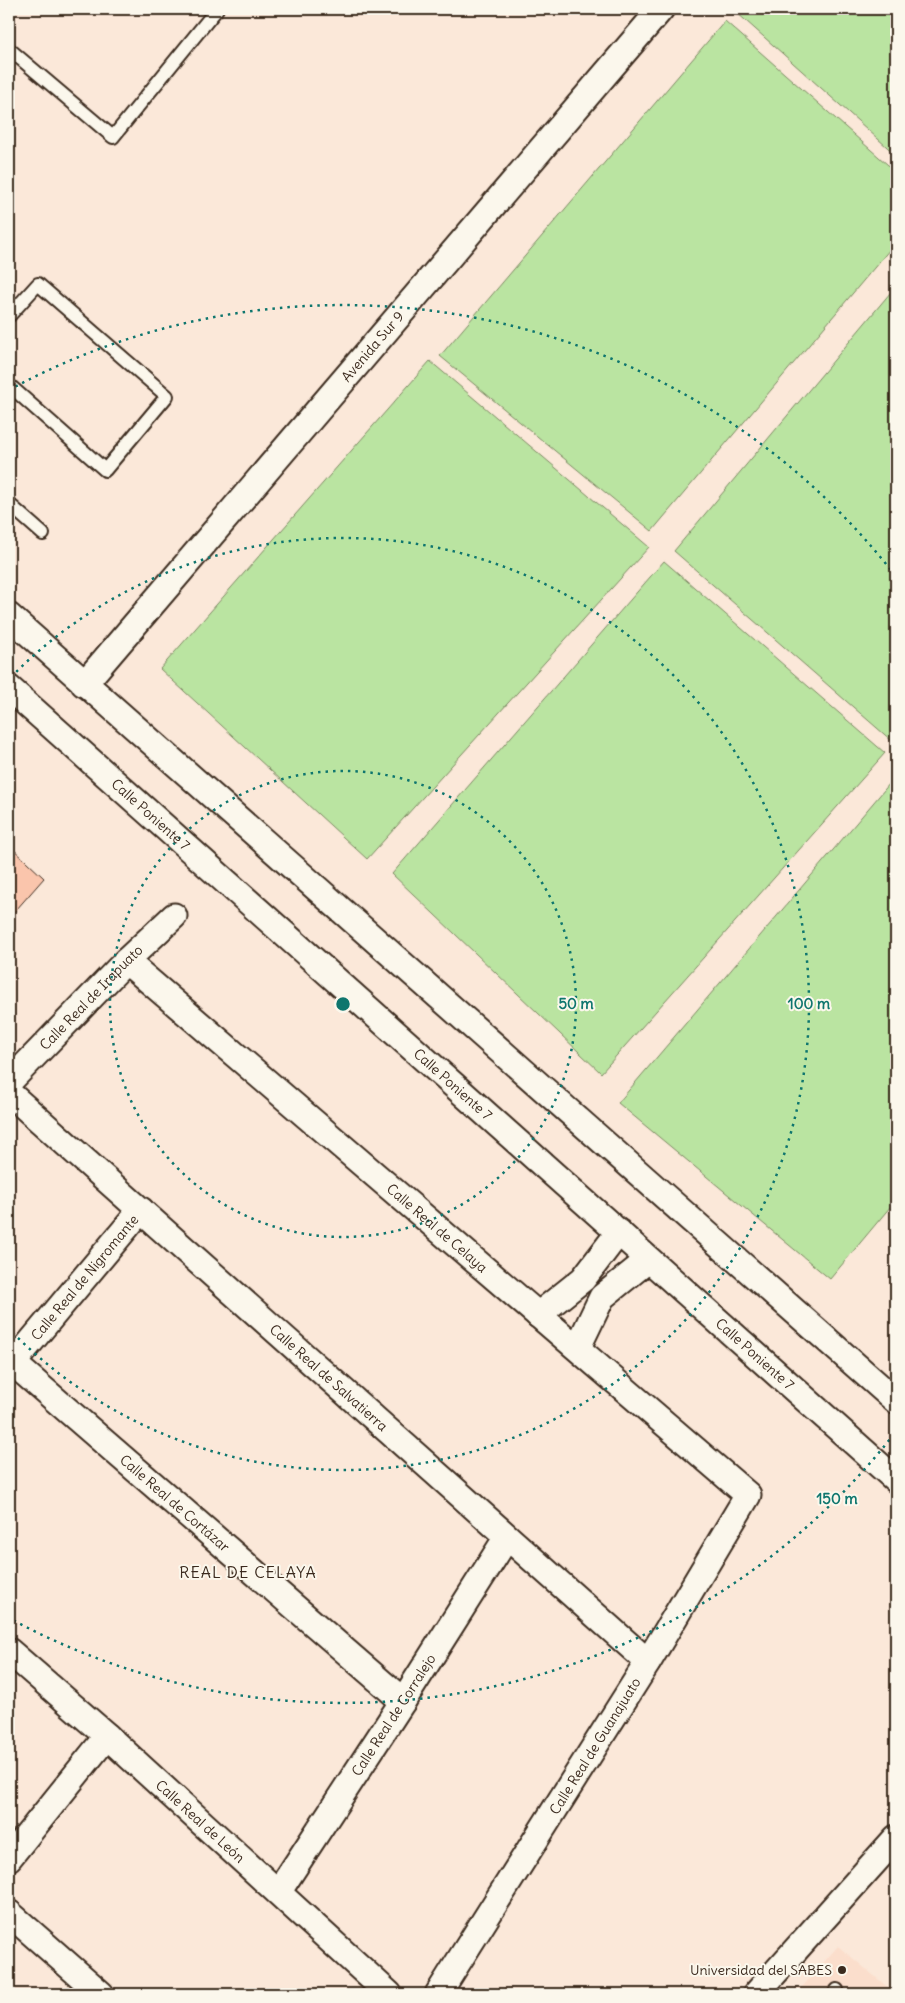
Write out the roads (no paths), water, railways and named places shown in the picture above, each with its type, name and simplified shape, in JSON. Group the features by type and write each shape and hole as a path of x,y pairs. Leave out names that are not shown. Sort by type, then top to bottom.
{"street":[{"name":"Avenida Sur 9","path":"84,684 661,9"},
{"path":"9,616 896,1401"},
{"name":"Calle Poniente 7","path":"9,688 896,1480"},
{"name":"Calle Real de Irapuato","path":"9,1082 126,961 174,916"},
{"name":"Calle Real de Celaya","path":"126,961 748,1494"},
{"name":"Calle Real de Salvatierra","path":"9,1092 648,1662"},
{"name":"Calle Real de Nigromante","path":"11,1366 141,1210"},
{"path":"538,1315 583,1279 619,1232"},
{"path":"578,1347 602,1297 648,1260"},
{"name":"Calle Real de Cortázar","path":"11,1366 403,1701"},
{"name":"Calle Real de Guanajuato","path":"438,1994 648,1662 748,1494"},
{"name":"Calle Real de Corralejo","path":"279,1891 507,1537"},
{"name":"Calle Real de León","path":"9,1651 279,1891 389,1994"},
{"path":"9,1858 106,1736"},
{"path":"756,1994 896,1838"},
{"path":"9,1913 101,1994"}],"lane":[{"path":"9,49 113,137 217,9"},
{"path":"9,316 38,284 167,396 105,470 9,385"},
{"path":"9,504 43,534"}],"place":[{"name":"Universidad del SABES","path":"842,1970"}],"district":[{"name":"REAL DE CELAYA","path":"248,1572"}]}
